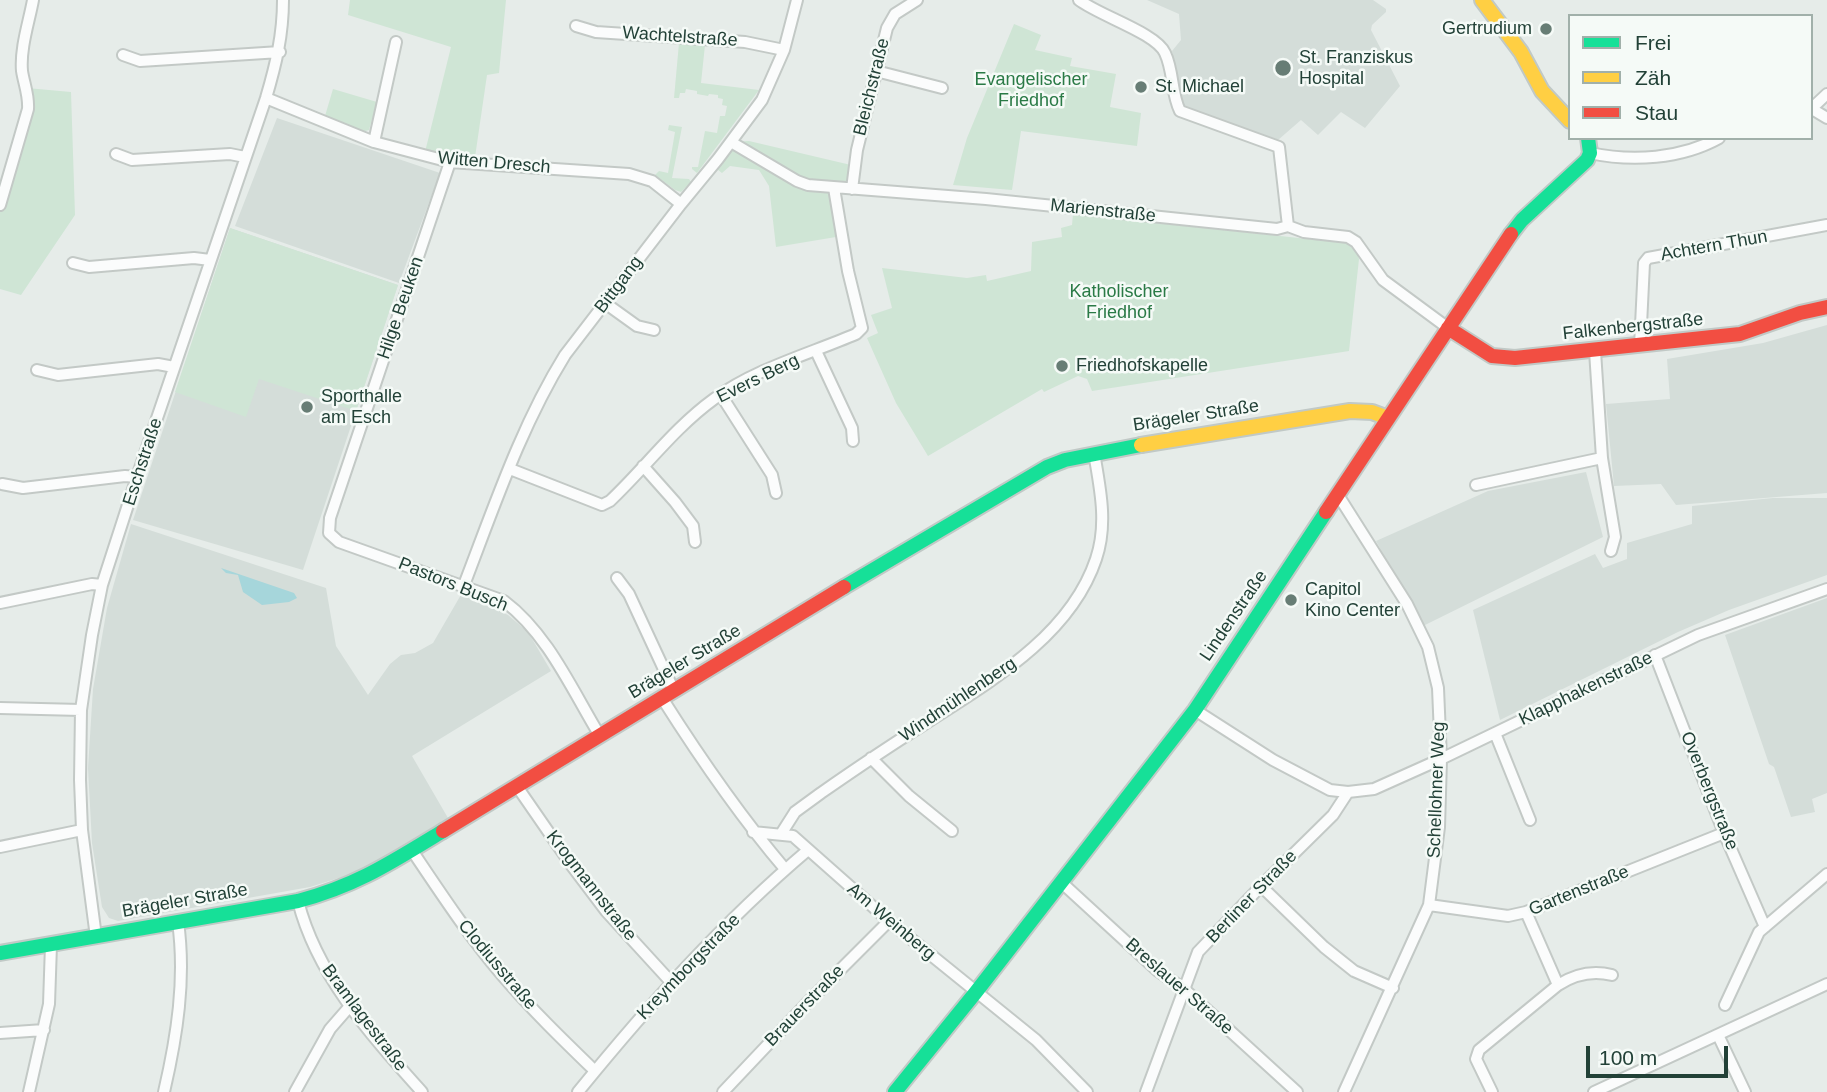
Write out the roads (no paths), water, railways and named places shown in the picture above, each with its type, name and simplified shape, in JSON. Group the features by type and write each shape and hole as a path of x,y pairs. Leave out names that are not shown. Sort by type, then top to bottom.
{"street":[{"path":"0,205 28,109 22,58 33,0"},
{"name":"Eschstraße","path":"96,937 82,830 79,780 81,710 90,647 103,585 137,477 266,97 279,52 283,29 283,0"},
{"name":"Bittgang","path":"464,585 529,422 551,377 762,100 784,50 797,0"},
{"path":"1079,0 1106,17 1158,42 1169,63 1175,100 1180,111 1279,147 1288,226"},
{"path":"1482,0 1521,52 1542,91 1568,119"},
{"name":"Bleichstraße","path":"852,189 857,150 887,28 895,14 915,1"},
{"name":"Wachtelstraße","path":"576,26 596,32 745,42 784,50"},
{"path":"374,142 396,42"},
{"path":"123,55 140,61 279,52"},
{"path":"876,71 942,88"},
{"path":"1813,108 1827,94"},
{"name":"Witten Dresch","path":"266,97 374,142 450,162 629,174 652,181 681,204"},
{"path":"1587,140 1590,153 1611,158 1684,153 1716,140"},
{"name":"Marienstraße","path":"731,142 797,181 834,188 999,200 1277,229 1288,226 1304,232 1348,237 1356,242 1383,280 1448,328"},
{"name":"Lindenstraße","path":"895,1092 1195,710 1510,235 1522,220 1580,167 1590,153"},
{"path":"116,154 132,160 230,154 245,157"},
{"name":"Hilge Beuken","path":"329,533 330,518 450,162"},
{"name":"Evers Berg","path":"510,469 602,505 610,501 682,426 721,395 761,373 856,334 862,328 848,271 834,188"},
{"name":"Achtern Thun","path":"1640,346 1644,263 1648,258 1827,225"},
{"path":"74,263 89,267 194,258 210,260"},
{"path":"606,303 637,326 654,330"},
{"name":"Falkenbergstraße","path":"1448,328 1492,356 1515,358 1740,334 1800,313 1827,307"},
{"path":"816,351 852,428 853,441"},
{"path":"1594,351 1602,458 1615,537 1611,551"},
{"path":"37,370 58,376 158,364 174,367"},
{"path":"721,395 772,475 776,493"},
{"name":"Brägeler Straße","path":"0,953 298,901 333,892 357,881 1033,475 1065,460 1350,411 1372,412 1388,418"},
{"name":"Windmühlenberg","path":"781,834 795,812 871,758 991,681 1049,633 1068,609 1097,557 1102,530 1102,496 1094,453"},
{"path":"1476,485 1602,458"},
{"path":"643,466 693,526 695,542"},
{"path":"2,484 23,488 125,476 137,477"},
{"name":"Schellohner Weg","path":"1338,495 1407,604 1427,647 1438,688 1441,759 1439,827 1429,905 1344,1092"},
{"name":"Pastors Busch","path":"329,533 339,542 464,585 504,601 520,612 535,629 600,736"},
{"path":"617,578 629,594 668,695 708,770 753,832 785,869"},
{"path":"0,603 92,584 103,585"},
{"name":"Klapphakenstraße","path":"1348,792 1374,789 1441,759 1698,635 1827,589"},
{"name":"Overbergstraße","path":"1655,655 1724,833 1765,926"},
{"path":"0,708 81,710"},
{"path":"1195,710 1273,760 1330,790 1348,792"},
{"path":"1495,733 1530,820"},
{"path":"871,758 909,796 952,831"},
{"name":"Krogmannstraße","path":"516,785 607,911 671,982"},
{"name":"Berliner Straße","path":"1146,1092 1198,952 1333,815 1348,792"},
{"path":"0,847 82,830"},
{"path":"753,832 781,834"},
{"name":"Gartenstraße","path":"1429,905 1490,915 1508,916 1526,912 1724,833"},
{"name":"Am Weinberg","path":"781,834 793,836 889,921 1036,1040 1087,1092"},
{"name":"Clodiusstraße","path":"411,849 464,927 502,975 548,1025 596,1071"},
{"name":"Kreymborgstraße","path":"578,1092 671,982 785,869 808,850"},
{"path":"1725,1005 1759,932 1827,874"},
{"name":"Breslauer Straße","path":"1061,882 1297,1092"},
{"path":"1261,886 1324,947 1354,971 1393,988"},
{"name":"Bramlagestraße","path":"298,901 312,944 336,987 422,1092"},
{"path":"1526,912 1558,985"},
{"name":"Brauerstraße","path":"723,1092 808,1001 889,921"},
{"path":"164,1092 181,983 182,957 178,922"},
{"path":"29,1092 49,1004 51,945"},
{"path":"1492,1092 1476,1059 1479,1050 1558,985 1579,975 1597,971 1612,975"},
{"path":"1594,1092 1827,984"},
{"path":"295,1092 308,1064 330,1029 350,1006"},
{"path":"0,1033 44,1030"},
{"path":"1718,1035 1745,1092"}],"water":[{"path":"221,568 294,593 297,598 289,602 262,605 243,592 238,575 226,573"}],"place":[{"name":"Gertrudium","path":"1546,29"},
{"name":"St. Franziskus Hospital","path":"1283,68"},
{"name":"St. Michael","path":"1141,87"},
{"name":"Friedhofskapelle","path":"1062,366"},
{"name":"Sporthalle am Esch","path":"307,407"},
{"name":"Capitol Kino Center","path":"1291,600"}],"park label":[{"name":"Evangelischer Friedhof","path":"1031,90"},
{"name":"Katholischer Friedhof","path":"1119,302"}]}
